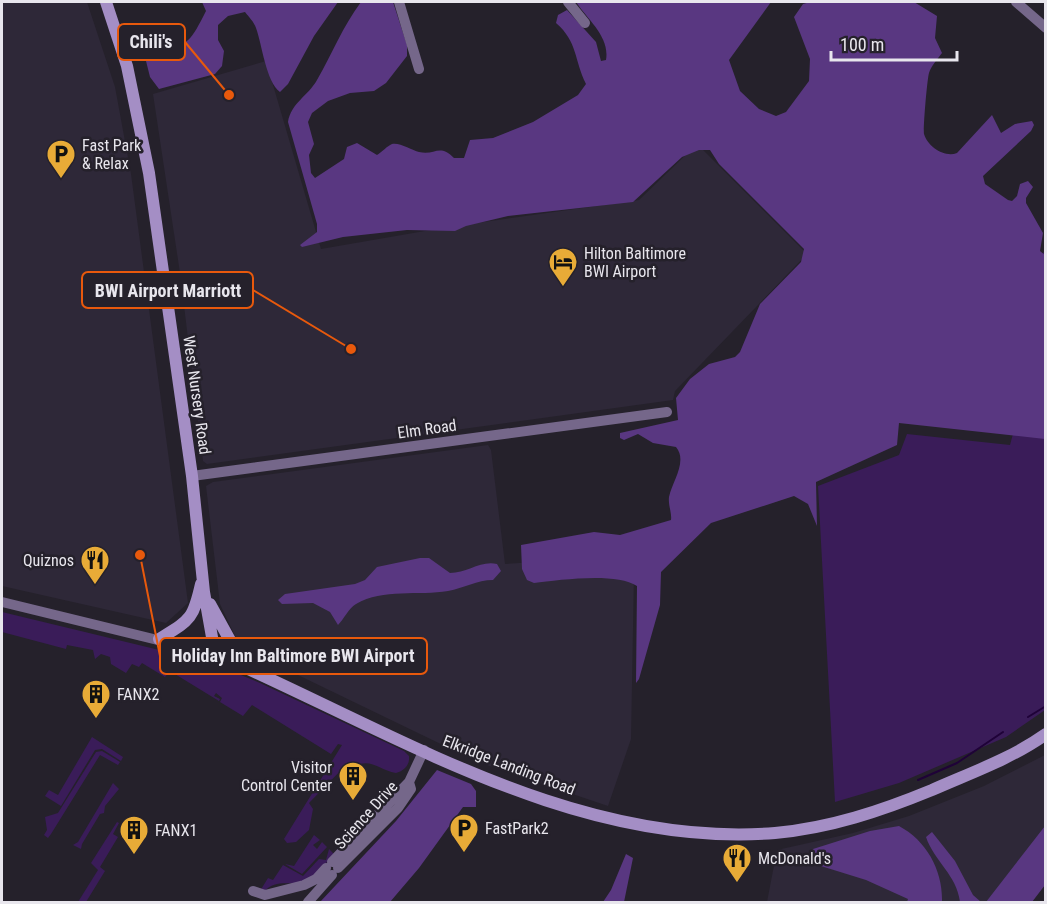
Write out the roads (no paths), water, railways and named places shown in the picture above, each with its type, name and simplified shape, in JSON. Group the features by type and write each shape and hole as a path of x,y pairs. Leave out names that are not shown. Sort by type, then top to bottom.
{"main road":[{"name":"West Nursery Road","path":"106,2 128,66 149,173 192,476 204,592 215,654"},
{"path":"159,639 189,620 194,612 202,577"},
{"path":"204,592 232,644 271,678"},
{"name":"Elkridge Landing Road","path":"215,654 424,750 522,792 576,809 652,826 694,832 739,834 811,828 890,808 1003,759 1046,734"}],"street":[{"path":"399,2 418,69"},
{"path":"568,2 585,23"},
{"path":"1016,2 1046,28"},
{"name":"Elm Road","path":"192,476 667,412"},
{"name":"Elkridge Landing Road","path":"2,602 215,654"},
{"name":"Science Drive","path":"308,903 332,868 409,782 424,750"},
{"name":"Science Drive","path":"263,903 254,891 265,895 304,885 332,868"}],"waterway":[{"path":"1028,717 1046,706"},
{"path":"918,780 957,763 1003,732"}],"place":[{"name":"Chili's","path":"229,95"},
{"name":"Fast Park & Relax","path":"61,180"},
{"name":"Hilton Baltimore BWI Airport","path":"563,288"},
{"name":"BWI Airport Marriott","path":"351,349"},
{"name":"Holiday Inn Baltimore BWI Airport","path":"140,555"},
{"name":"Quiznos","path":"95,586"},
{"name":"FANX2","path":"96,720"},
{"name":"Visitor Control Center","path":"353,802"},
{"name":"FastPark2","path":"464,854"},
{"name":"FANX1","path":"134,856"},
{"name":"McDonald's","path":"737,884"}]}
